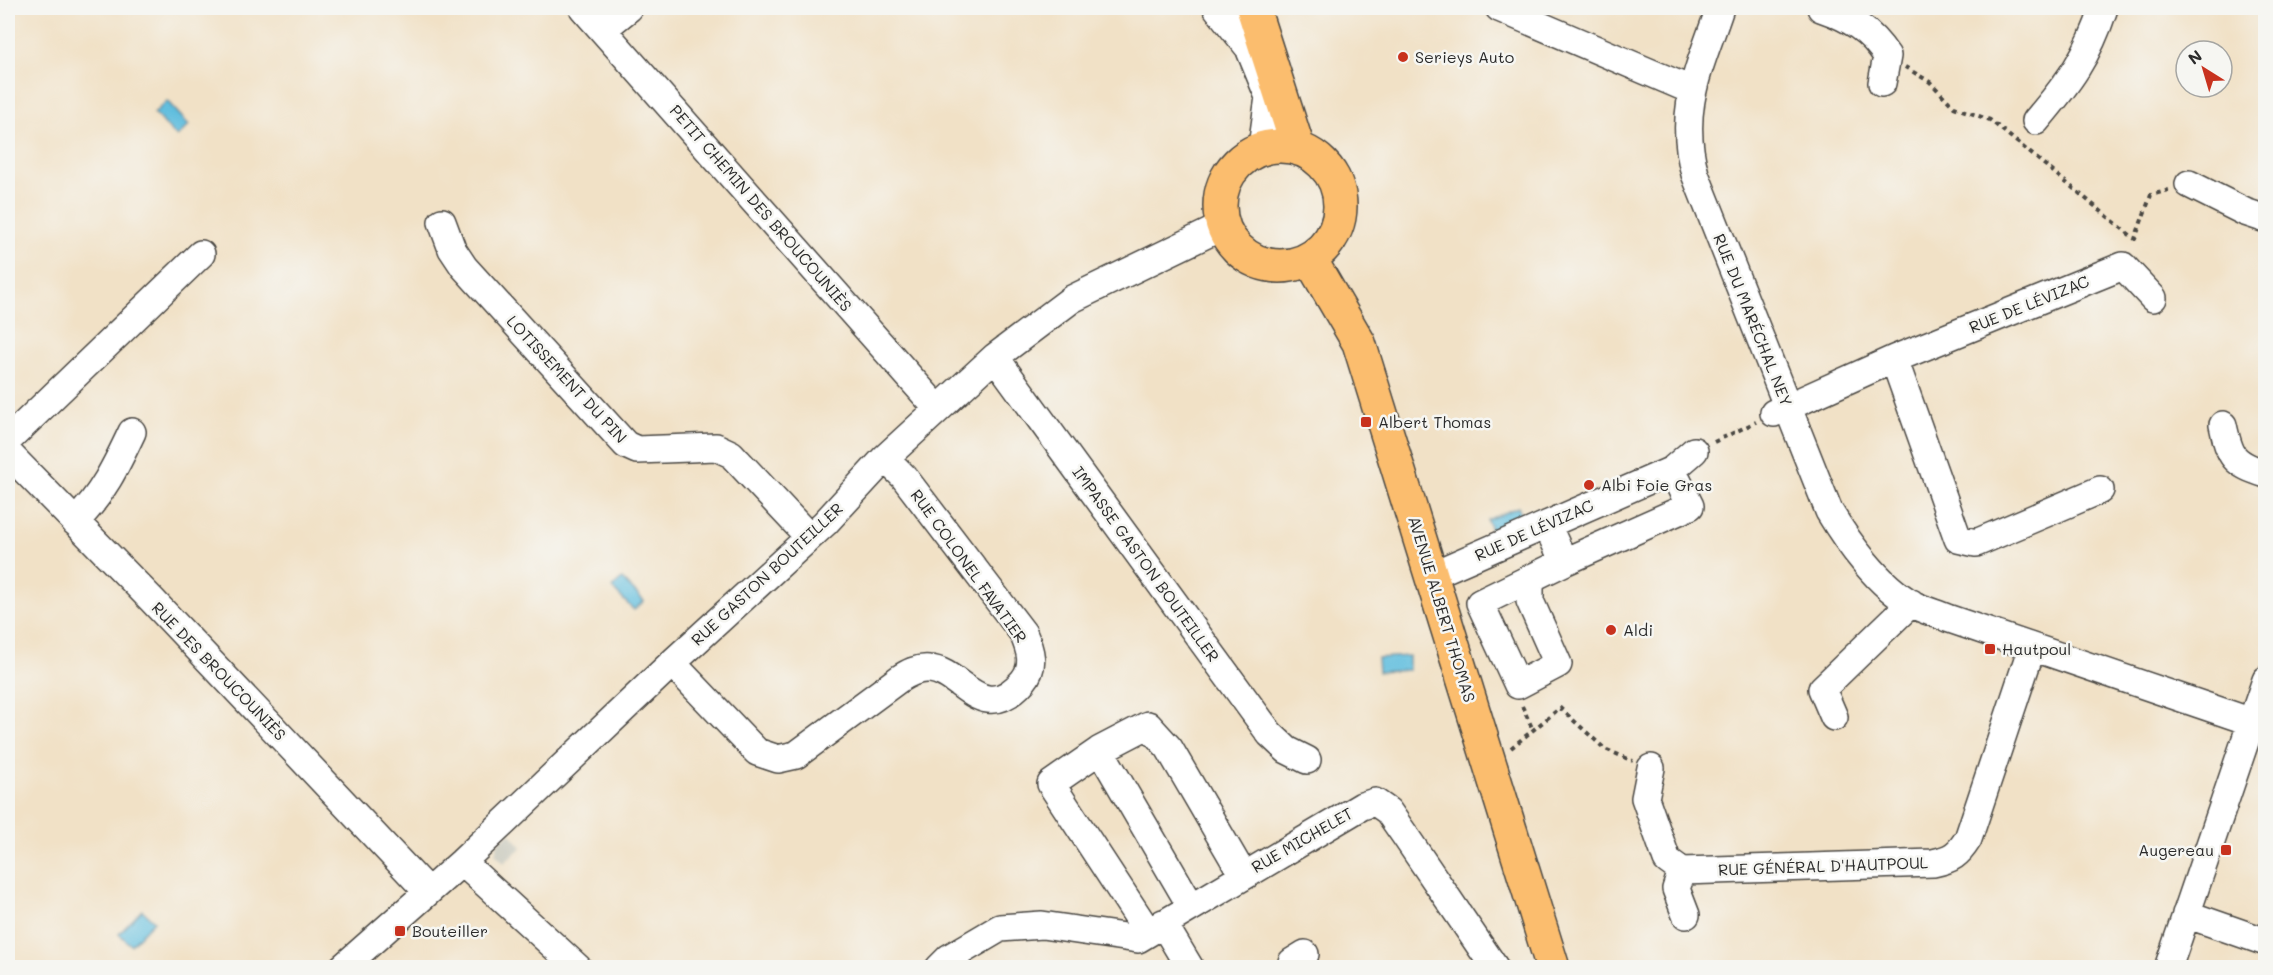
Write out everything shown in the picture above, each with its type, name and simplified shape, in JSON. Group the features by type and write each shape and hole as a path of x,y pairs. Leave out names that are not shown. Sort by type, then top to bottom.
{"main road":[{"path":"1253,8 1298,148"},
{"path":"1262,147 1298,148 1316,157 1330,171 1339,189 1341,209 1336,229 1326,246 1310,259 1281,266 1251,259 1239,251 1223,226 1220,205 1223,185 1234,167 1262,147"},
{"name":"AVENUE ALBERT THOMAS","path":"1310,259 1359,343 1553,968"}],"street":[{"name":"PETIT CHEMIN DES BROUCOUNIÈS","path":"583,8 938,409"},
{"path":"603,29 629,8"},
{"path":"1217,8 1249,48 1269,97 1262,147"},
{"path":"1499,8 1550,17 1692,90"},
{"name":"RUE DU MARÉCHAL NEY","path":"1720,8 1692,90 1687,117 1689,152 1781,410 1829,511 1845,538 1869,567 1911,603 2252,722"},
{"path":"1821,8 1842,15 1866,30 1887,56 1882,83"},
{"path":"2036,121 2067,85 2085,57 2104,8"},
{"path":"2189,184 2245,212 2265,219"},
{"name":"LOTISSEMENT DU PIN","path":"442,222 452,249 464,267 626,445 637,450 716,447 731,454 809,537"},
{"name":"RUE GASTON BOUTEILLER","path":"342,968 462,862 809,537 885,458 995,357 1072,299 1223,226"},
{"path":"8,440 201,254"},
{"name":"RUE DE LÉVIZAC","path":"1781,410 1894,359 2122,266 2153,297"},
{"name":"IMPASSE GASTON BOUTEILLER","path":"995,357 1270,734 1287,750 1307,760"},
{"path":"1894,359 1958,539 1977,543 2100,490"},
{"path":"2223,425 2229,453 2241,466 2265,474"},
{"path":"75,522 94,503 109,479 132,432"},
{"name":"RUE DE LÉVIZAC","path":"1432,575 1672,470 1694,451"},
{"name":"RUE DES BROUCOUNIÈS","path":"8,453 428,892"},
{"name":"RUE COLONEL FAVATIER","path":"672,663 757,752 778,759 796,755 914,670 931,669 947,675 969,693 987,699 1006,695 1024,681 1031,667 1030,648 1023,633 904,477 885,458"},
{"path":"1530,579 1690,506 1672,470"},
{"path":"1547,525 1564,562"},
{"path":"1834,717 1822,689 1911,603"},
{"name":"RUE GÉNÉRAL D'HAUTPOUL","path":"1682,871 1933,863 1950,860 1959,854 1968,839 2032,647"},
{"path":"2169,968 2265,680"},
{"path":"1190,968 1156,927 1051,784 1100,750 1148,725 1169,748 1243,874"},
{"path":"1100,750 1191,906"},
{"path":"1651,768 1645,798 1667,860 1682,871 1676,889 1686,915"},
{"name":"RUE MICHELET","path":"939,968 949,958 1000,928 1042,925 1138,939 1243,874 1362,806 1375,802 1388,811 1495,968"},
{"path":"462,862 578,968"},
{"path":"2186,914 2265,942"}],"path":[{"path":"1887,56 1930,82 1954,107 1990,120 2134,239 2151,195 2189,184"},
{"path":"1694,451 1781,410"},
{"path":"1489,761 1511,748 1560,708 1605,749 1651,768"}],"shaded area":[{"path":"510,833 522,847 504,863 495,853 498,843"}],"water":[{"path":"167,101 189,125 177,137 154,113"},
{"path":"1518,507 1524,521 1493,534 1487,520"},
{"path":"622,579 644,601 634,610 612,588"},
{"path":"1409,656 1409,670 1378,672 1377,658"},
{"path":"142,910 154,921 131,945 119,934"}],"place":[{"name":"Serieys Auto","path":"1403,57"},
{"name":"Albert Thomas","path":"1366,422"},
{"name":"Albi Foie Gras","path":"1589,485"},
{"name":"Aldi","path":"1611,630"},
{"name":"Hautpoul","path":"1990,649"},
{"name":"Augereau","path":"2226,850"},
{"name":"Bouteiller","path":"400,931"}]}
